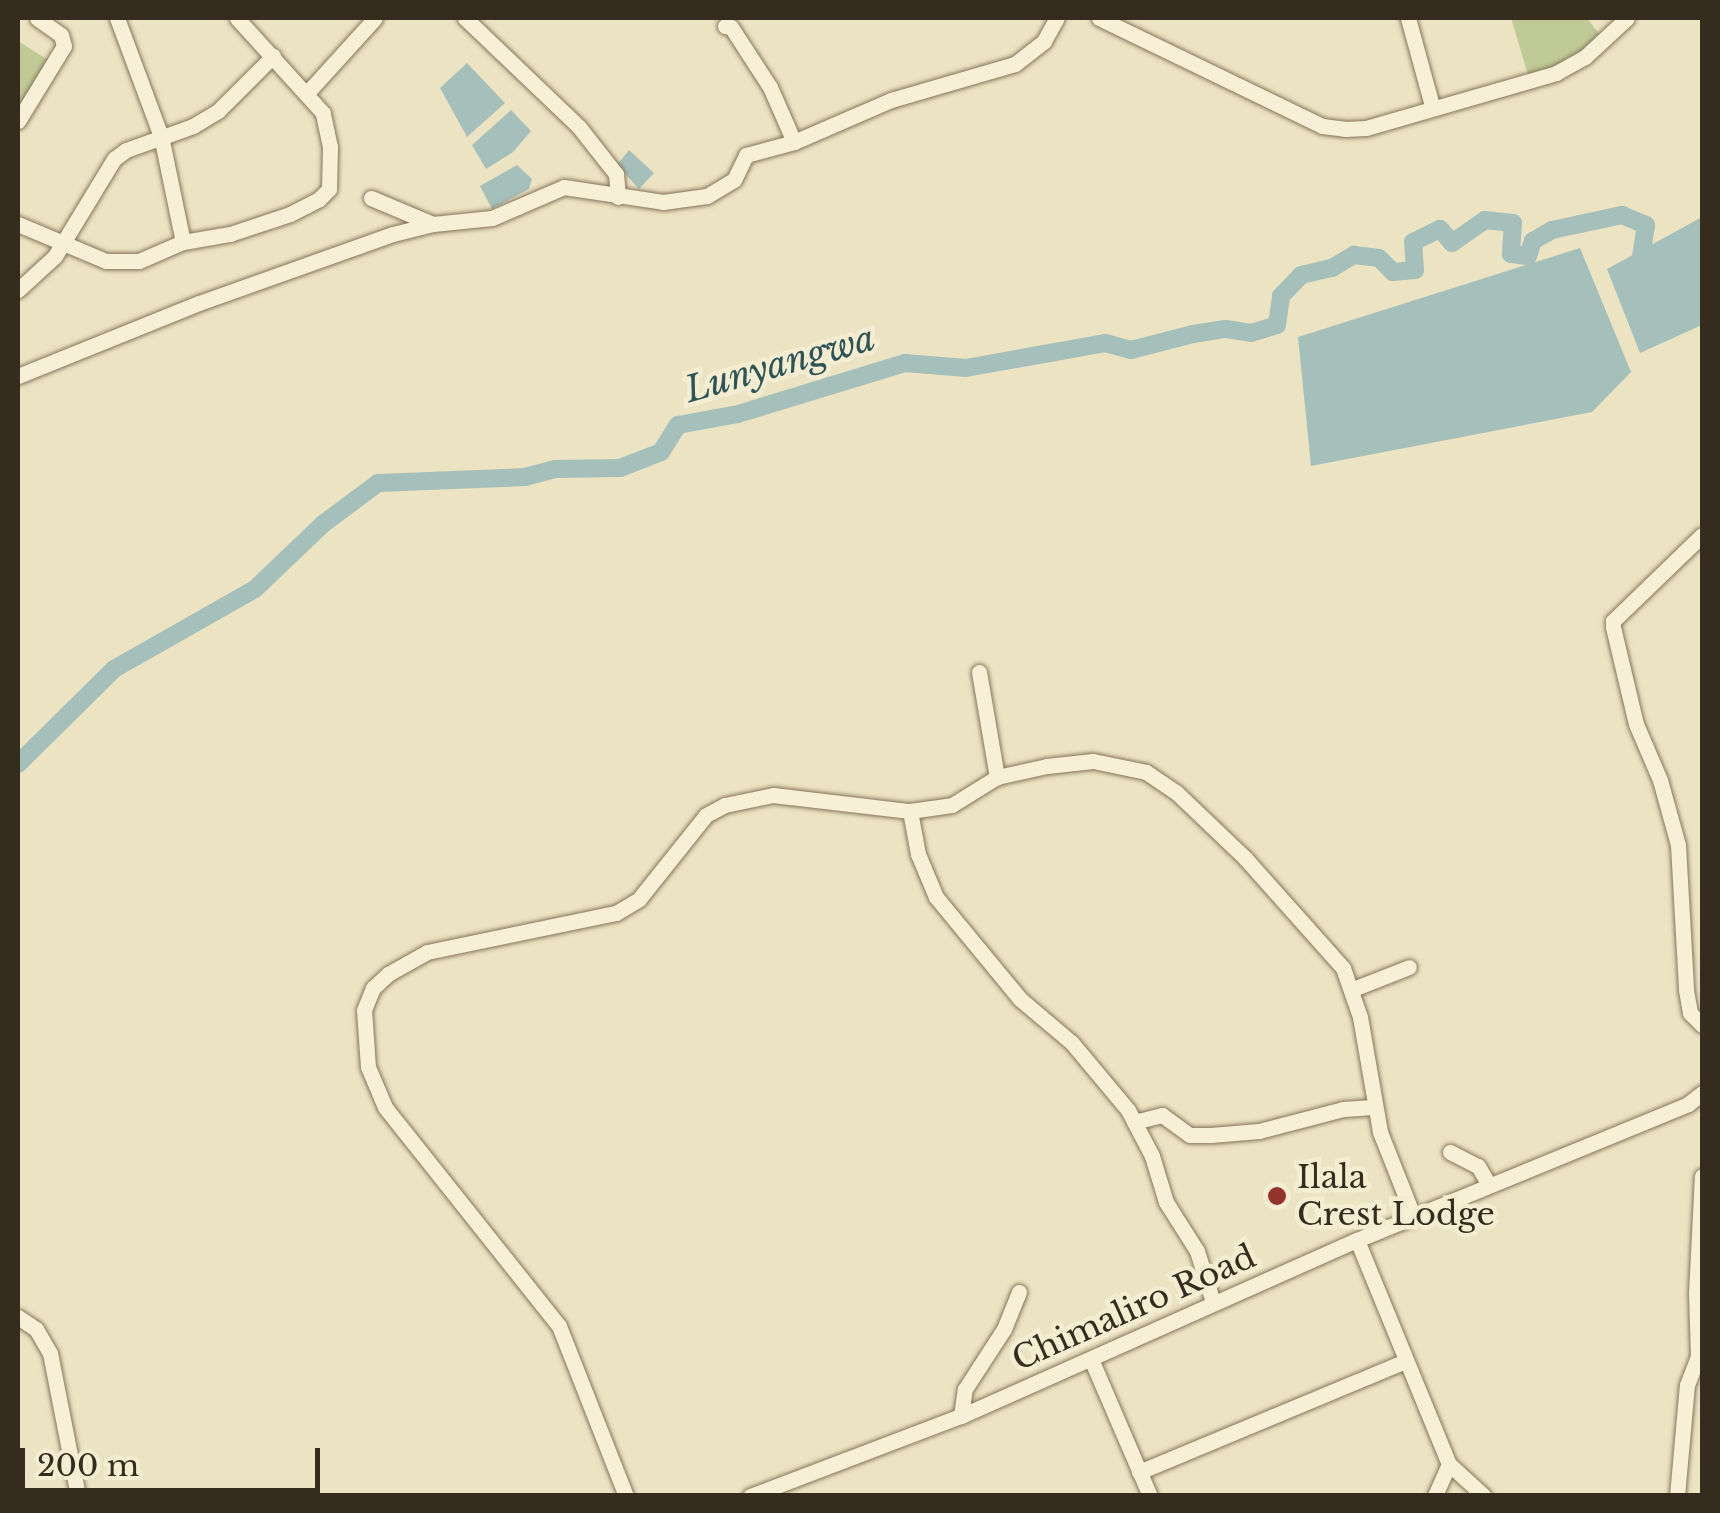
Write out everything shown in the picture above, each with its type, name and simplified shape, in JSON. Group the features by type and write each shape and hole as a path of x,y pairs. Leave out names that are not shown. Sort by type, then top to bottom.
{"street":[{"path":"18,121 64,46 61,35 37,18"},
{"path":"119,18 160,136 183,242"},
{"path":"306,93 375,18"},
{"path":"465,18 579,128 616,174 618,197"},
{"path":"18,376 199,302 433,224 492,218 564,186 663,202 707,196 734,180 742,158 794,142 891,100 1016,64 1044,40 1057,18"},
{"path":"1099,18 1322,126 1366,128 1572,65 1627,18"},
{"path":"1408,18 1432,106"},
{"path":"18,224 66,241 93,257 120,262 149,258 183,242 230,234 290,214 320,199 329,188 327,125 306,93 246,21"},
{"path":"726,26 731,27 770,87 794,142"},
{"path":"18,290 33,280 66,241 74,218 114,160 160,136 194,126 218,111 273,56"},
{"path":"371,198 433,224"},
{"path":"1702,536 1613,621 1613,627 1636,724 1660,780 1678,845 1686,990 1690,1013 1702,1025"},
{"path":"979,672 997,777"},
{"path":"626,1496 559,1326 385,1107 368,1066 364,1010 373,988 388,974 427,952 616,913 638,899 706,815 725,805 773,795 910,811 952,804 997,777 1093,761 1146,772 1177,793 1245,858 1343,968 1353,989 1374,1107 1414,1218"},
{"path":"910,811 925,876 936,897 1020,1000 1072,1043 1134,1122 1152,1156 1166,1202 1196,1251 1214,1302"},
{"path":"1353,989 1409,968"},
{"name":"Chimaliro Road","path":"750,1496 961,1416 1357,1240 1688,1104 1702,1093"},
{"path":"1134,1122 1162,1115 1184,1132 1210,1135 1264,1130 1342,1109 1374,1107"},
{"path":"1450,1152 1478,1166 1489,1185"},
{"path":"1678,1496 1687,1386 1700,1341 1696,1294 1702,1176"},
{"path":"1357,1240 1449,1464 1484,1496"},
{"path":"961,1416 965,1389 1004,1329 1019,1292"},
{"path":"18,1316 36,1330 50,1353 78,1496"},
{"path":"1091,1358 1150,1496"},
{"path":"1139,1472 1406,1361"},
{"path":"1434,1496 1449,1464"}],"green space":[{"path":"1511,18 1587,18 1602,38 1587,53 1529,78"},
{"path":"18,41 48,60 18,110"}],"water":[{"path":"467,63 505,103 467,137 440,88"},
{"path":"511,110 531,131 513,152 486,169 472,145"},
{"path":"629,150 654,173 639,189 617,165"},
{"path":"517,165 532,179 529,189 492,209 480,186"},
{"path":"1702,217 1702,325 1640,353 1607,269"},
{"path":"1580,248 1631,372 1592,412 1311,466 1298,337"}],"waterway":[{"name":"Lunyangwa","path":"18,764 114,669 255,589 323,524 378,483 525,477 555,469 620,468 661,452 678,425 738,414 905,363 966,368 1105,343 1131,350 1226,329 1251,333 1277,325 1281,296 1301,275 1332,268 1354,255 1379,258 1393,272 1415,270 1413,242 1440,229 1452,243 1485,220 1513,223 1511,254 1528,256 1533,241 1552,230 1622,215 1646,225 1641,258 1650,268"}],"place":[{"name":"Ilala Crest Lodge","path":"1277,1196"}]}
